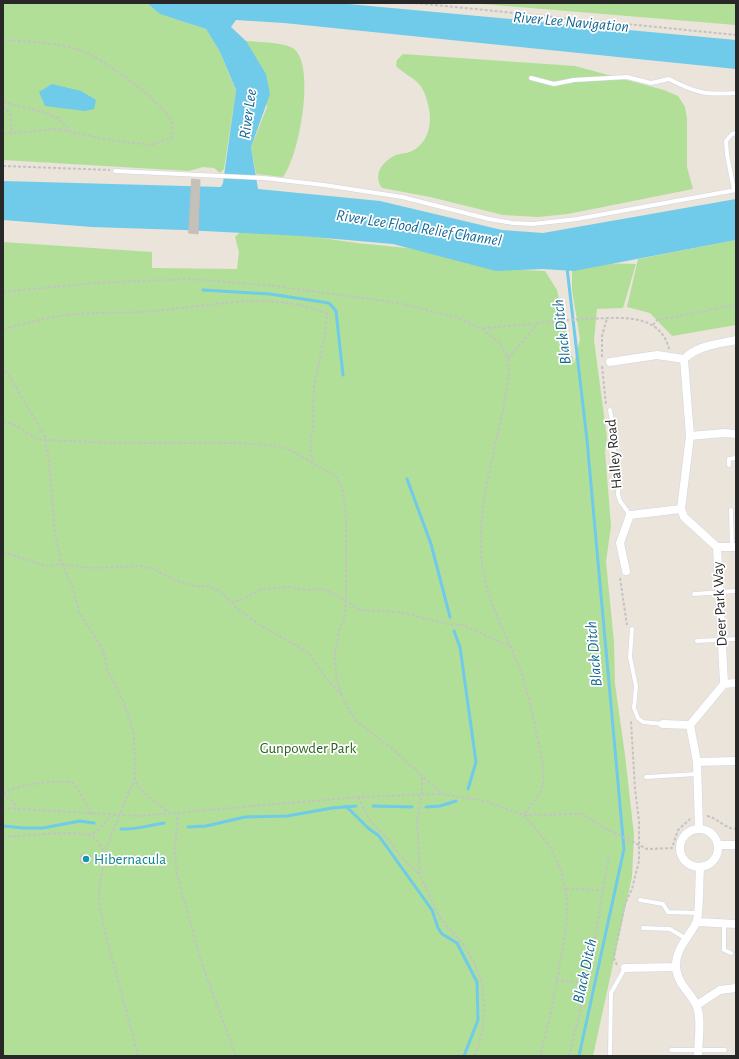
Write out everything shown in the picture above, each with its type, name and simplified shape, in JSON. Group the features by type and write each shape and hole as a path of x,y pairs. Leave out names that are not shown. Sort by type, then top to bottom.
{"street":[{"path":"610,362 650,356 684,358 691,352 705,347 736,340"},
{"path":"624,572 620,543 630,515 681,509 690,436 684,358"},
{"path":"690,436 724,433 736,434"},
{"name":"Deer Park Way","path":"681,509 684,517 717,547 724,684"},
{"path":"717,547 734,547"},
{"path":"690,725 724,684 736,683"},
{"path":"662,724 690,725"},
{"path":"690,725 698,762 699,828"},
{"path":"698,762 736,761"},
{"path":"699,828 712,833 719,845 718,853 714,860 708,866 700,868 692,866 686,862 681,856 680,848 681,841 685,834 691,830 699,828"},
{"path":"719,845 736,845"},
{"path":"698,1053 697,1005 684,988 676,967 677,956 685,938 697,922 700,868"},
{"path":"697,922 736,924"},
{"path":"621,968 676,967"},
{"path":"697,1005 720,990 736,988"}],"lane":[{"path":"531,78 554,84 574,80 627,77 650,83 669,79 692,91 714,95 736,93"},
{"path":"115,171 264,178 373,192 438,205 489,219 513,223 533,224 577,219 735,190 726,148 726,141 732,134 736,133"},
{"name":"Halley Road","path":"609,410 615,436 614,451 619,471 618,495 620,502 630,515"},
{"path":"730,465 729,459 736,458"},
{"path":"730,510 734,547"},
{"path":"694,594 736,591"},
{"path":"630,630 630,657 636,686 634,708 638,718 643,722 662,724"},
{"path":"697,641 736,639"},
{"path":"646,776 697,774"},
{"path":"640,900 663,904 668,912 698,913"},
{"path":"724,924 724,950 731,953"},
{"path":"643,928 670,930 685,938"},
{"path":"610,1054 612,993 621,968"},
{"path":"671,1050 698,1053 725,1050"}],"path":[{"path":"415,3 736,35"},
{"path":"3,40 53,44 84,52 115,71 154,99 172,122 172,138 151,145 58,129 3,134"},
{"path":"3,102 43,112 58,118 70,132"},
{"path":"3,106 11,116 12,133"},
{"path":"3,166 115,171"},
{"path":"3,292 56,286 137,281 190,279 221,281 308,290 399,302 458,318 482,328 499,342 508,358 508,385 483,508 481,549 483,571 489,596 520,671 528,697 543,771 542,790 524,815"},
{"path":"3,329 54,317 156,311 224,302 271,302 312,307 327,314 324,338 314,386 313,428 310,444 313,464"},
{"path":"653,325 657,320 736,304"},
{"path":"482,328 567,320 607,318 638,320 653,325 665,338 670,347 669,356"},
{"path":"607,318 602,336 602,378 609,410"},
{"path":"508,358 534,328 535,324"},
{"path":"3,366 42,430 46,440 55,532 60,558 64,564 79,612 103,650 107,668 122,699 134,735 135,780 118,816 113,834 104,854 98,888 100,914 138,1056"},
{"path":"3,423 21,429 36,439 46,440 118,443 233,443 270,445 288,449 336,476 343,490 346,518 346,603 344,620 340,627 335,652 336,677 342,696"},
{"path":"3,552 46,566 64,564 89,568 127,566 154,568 172,579 196,586 209,586 221,592 231,603 256,623 309,653 326,678 342,696 356,720 396,752 442,794"},
{"path":"624,572 630,630"},
{"path":"231,603 262,589 289,587 306,590 322,589 331,592 346,603 360,610 400,612 447,624 463,625 509,646"},
{"path":"621,968 614,958 615,951 625,904 632,889 639,861 640,845 631,715"},
{"path":"420,875 417,820 422,794 422,776"},
{"path":"135,780 140,789 169,813"},
{"path":"19,808 3,793 14,788 53,781 72,782 92,814"},
{"path":"3,808 118,816 358,797 442,794 485,801 524,815 582,814 647,849 672,848 678,830 693,817"},
{"path":"358,797 371,822 387,838 403,859 420,875 440,918 463,944 474,962 482,984 484,1003 483,1028 475,1056"},
{"path":"178,812 175,851 177,876 203,967 236,1056"},
{"path":"88,835 96,832 112,815"},
{"path":"524,815 549,845 561,871 568,913 540,1056"},
{"path":"705,816 713,817 730,829 736,829"},
{"path":"3,837 69,833 88,835 94,838 104,854"},
{"path":"569,1056 587,983 609,855"},
{"path":"565,889 602,890"},
{"path":"556,980 587,983"}],"green space":[{"path":"3,3 147,3 161,14 206,29 220,52 236,91 224,169 220,173 214,168 203,167 189,171 3,160"},
{"path":"470,3 736,3 736,25"},
{"path":"246,41 264,42 290,47 294,49 300,59 304,74 303,112 295,151 289,167 283,177 256,174 251,147 267,107"},
{"path":"403,54 575,66 664,90 678,96 685,107 687,119 687,167 693,189 568,214 538,217 503,215 430,197 382,188 379,183 378,174 382,166 394,156 410,152 417,148 428,133 430,121 429,109 422,89 416,81 396,66 397,60"},
{"name":"Gunpowder Park","path":"245,227 357,243 427,250 497,269 545,271 557,290 574,364 580,339 572,290 572,265 594,263 636,264 623,308 597,309 594,340 607,438 605,451 611,526 606,562 614,642 615,684 634,835 632,877 593,1056 3,1056 3,242 152,252 152,268 237,269 239,252 235,237"},
{"path":"736,240 736,325 672,336 650,313 627,307 638,259"}],"water":[{"path":"147,3 338,3 736,40 736,69 284,23 236,20 231,27 246,41 266,74 270,94 251,147 258,189 380,201 502,230 543,233 736,199 736,240 574,271 543,269 496,271 393,244 302,236 92,227 3,220 3,181 221,187 223,183 236,90 220,52 206,29 160,14"},
{"path":"52,84 81,91 96,100 94,109 85,111 45,106 39,92"}],"building":[{"path":"192,179 200,180 198,234 189,233"},
{"name":"Hibernacula","path":"81,855 90,855 90,863 81,863"}],"waterway":[{"name":"Black Ditch","path":"567,268 587,440 624,849 579,1056"},
{"path":"203,290 270,294 329,303 336,311 343,375"},
{"path":"407,479 431,544 450,617"},
{"path":"454,631 460,647 476,762 468,789"},
{"path":"426,807 440,806 456,801"},
{"path":"346,806 368,828 379,836 432,910 438,928 442,934 457,943 477,982 478,1020 464,1056"},
{"path":"188,827 206,826 245,817 287,816 332,808 356,806"},
{"path":"373,806 412,807"},
{"path":"3,826 43,828 80,821 94,823"},
{"path":"121,829 137,828 164,823"}],"place":[{"name":"Hibernacula","path":"86,859"}],"water label":[{"name":"River Lee Navigation","path":"571,22"},
{"name":"River Lee","path":"248,114"},
{"name":"River Lee Flood Relief Channel","path":"419,228"}]}
